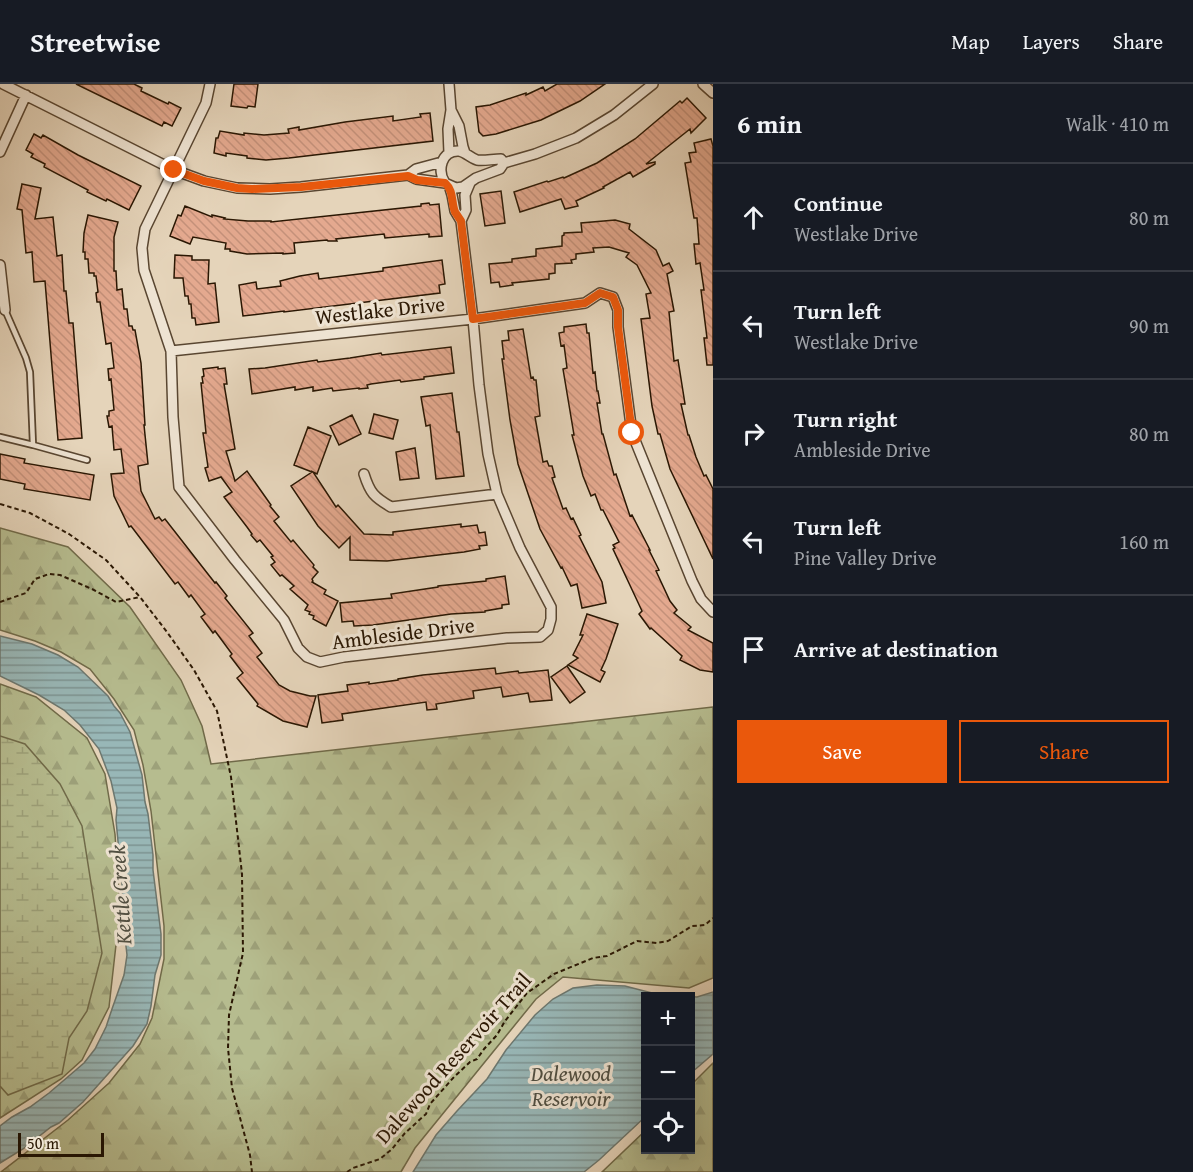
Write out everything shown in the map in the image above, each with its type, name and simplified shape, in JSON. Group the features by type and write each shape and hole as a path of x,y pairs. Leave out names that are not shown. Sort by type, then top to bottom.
{"street":[{"path":"3,84 174,170 204,181 252,189 301,187 408,176 417,180 459,188 500,169 504,163 576,138 614,115 653,84"},
{"name":"Ambleside Drive","path":"210,84 206,103 145,229 142,248 144,270 171,351 179,487 284,620 298,648 307,657 320,662 344,657 507,638 540,637 548,630 551,619 551,607 520,548 498,494 488,454 461,221 455,211 447,184"},
{"path":"449,84 451,110 448,129 449,153"},
{"path":"703,84 713,93"},
{"path":"0,152 26,95"},
{"path":"451,110 459,126 465,153"},
{"path":"447,184 440,169 449,153 457,151 474,159 501,159 504,163"},
{"path":"472,181 477,168 474,159"},
{"path":"408,176 416,169 442,162"},
{"name":"Ambleside Drive","path":"461,221 466,210 465,195 472,181"},
{"path":"0,265 5,310"},
{"name":"Westlake Drive","path":"171,351 473,319 585,303 600,293 613,297 618,310 618,327 632,433 692,581 701,599 713,612"},
{"path":"364,474 368,488 376,498 391,507 498,494"}],"lane":[{"path":"5,310 30,372 33,445"},
{"path":"0,437 87,460"}],"path":[{"path":"0,504 30,513 69,534 106,560 141,597 194,670 216,711 231,777 242,874 243,953 229,1015 228,1048 232,1088 250,1155 252,1172"},
{"path":"0,602 26,593 35,579 49,574 60,575 116,602 141,597"},
{"name":"Dalewood Reservoir Trail","path":"346,1172 380,1159 392,1149 405,1133 426,1114 430,1104 454,1077 477,1059 527,993 554,974 592,958 607,956 638,941 657,944 668,942 692,926 705,924 713,918"}],"green space":[{"path":"0,528 68,547 130,607 181,680 202,726 211,764 713,707 713,978 689,988 563,977 536,999 415,1148 401,1172 1,1172 68,1120 109,1083 140,1044 152,1018 164,959 164,926 151,811 134,730 114,699 90,669 61,652 0,630"},
{"path":"0,684 36,697 87,738 105,774 115,834 120,909 109,1007 82,1060 61,1079 0,1118"},
{"path":"0,736 25,744 60,784 82,826 102,953 87,1011 69,1038 62,1074 8,1095 0,1086"},
{"path":"713,1063 713,1172 602,1172 641,1135 641,1154 695,1154 695,1081"}],"water":[{"path":"0,636 32,644 78,667 108,696 130,732 142,775 148,814 161,934 161,955 155,975 147,1024 133,1046 83,1102 59,1123 0,1163 0,1126 49,1093 84,1063 95,1049 106,1027 124,975 127,955 116,820 117,808 111,781 99,749 80,725 64,710 0,676"},
{"name":"Dalewood Reservoir","path":"597,985 625,986 648,992 641,992 641,1121 584,1172 413,1172 436,1135 487,1079 506,1050 535,1015 553,999 573,988"},
{"path":"713,992 713,1054 695,1070 695,997"}],"building":[{"path":"76,84 134,84 142,88 141,91 181,108 172,126 164,122 162,126"},
{"path":"234,84 258,84 255,107 231,106"},
{"path":"557,84 605,84 580,101 541,120 496,134 483,136 479,132 476,107 490,105 526,93 526,95 543,87 545,91"},
{"path":"687,98 706,118 691,133 690,129 646,164 655,162 655,164 633,177 630,172 576,201 578,206 565,209 561,199 520,212 514,192 564,178 597,163 635,139 680,101 682,103"},
{"path":"430,113 433,141 266,160 214,153 216,138 220,131 244,135 244,133 264,135 289,133 288,129 299,127 299,130 393,116 393,121 421,117 420,114"},
{"path":"34,134 41,138 43,135 141,186 129,210 87,192 88,190 44,167 45,164 31,157 33,154 26,150"},
{"path":"711,139 713,146 713,365 707,365 704,338 707,338 701,290 704,290 700,263 696,264 694,244 699,244 697,218 694,218 685,163 691,162 689,153 696,152 694,143"},
{"path":"22,184 41,188 35,219 53,217 57,256 62,255 69,323 73,323 82,438 58,440 45,281 34,282 32,252 26,253 22,210 17,209"},
{"path":"501,191 505,223 485,226 480,194"},
{"path":"429,203 430,205 439,204 442,236 429,237 429,234 385,238 384,234 336,239 337,241 294,243 295,253 247,254 225,249 226,243 193,237 190,244 170,236 178,215 181,216 185,206 212,217 212,215 224,219 271,222 421,206 421,204"},
{"path":"88,215 118,222 114,237 114,271 116,271 117,290 122,289 124,309 127,309 129,326 135,330 141,363 148,464 138,466 141,491 155,519 159,517 162,521 165,519 227,596 225,598 253,633 249,636 262,653 257,657 279,685 290,691 316,696 307,727 283,721 257,706 258,704 237,678 243,673 230,656 232,654 201,617 205,614 178,582 175,584 131,526 129,527 114,496 111,474 124,473 121,449 114,450 112,426 109,427 107,416 109,416 109,411 114,410 108,369 114,368 111,343 106,344 100,302 97,302 96,276 94,273 89,273 88,259 85,259 85,252 83,252"},
{"path":"615,220 630,224 629,229 656,250 663,266 669,263 673,271 667,274 674,311 669,312 674,361 678,360 685,404 681,404 688,435 704,476 706,475 713,489 713,559 670,469 660,434 658,434 652,406 641,319 650,318 646,294 651,293 637,265 626,257 629,253 609,247 593,248 594,252 576,254 576,259 571,260 572,263 555,264 555,273 549,274 549,279 512,283 513,285 500,287 499,282 491,283 489,264 512,262 512,259 536,256 536,249 562,246 564,233 582,232 581,223"},
{"path":"175,255 192,256 192,260 209,260 208,284 215,283 219,322 196,325 195,318 192,318 188,296 185,296 183,278 174,278"},
{"path":"442,260 445,284 439,285 440,293 243,316 239,285 256,282 257,289 281,286 280,281 318,273 319,279 383,271 383,268"},
{"path":"586,324 600,403 597,403 602,434 614,475 616,474 630,516 632,515 650,550 659,570 656,571 670,601 677,610 674,613 691,627 688,630 713,643 713,672 700,670 680,660 682,656 650,629 639,614 642,611 613,549 615,548 613,545 619,542 595,494 591,496 583,476 572,435 574,435 563,369 567,368 564,345 561,346 559,333 564,332 564,327"},
{"path":"523,329 531,378 536,380 540,416 535,417 543,462 547,461 549,466 552,466 555,477 552,478 563,509 566,508 571,519 573,518 581,535 579,536 602,582 606,603 582,608 577,584 571,586 540,529 518,464 502,359 504,359 502,341 509,340 508,331"},
{"path":"451,347 454,373 424,377 424,379 371,384 367,385 368,388 359,389 333,391 332,388 313,391 313,387 295,390 295,387 252,394 249,369"},
{"path":"218,367 218,369 225,368 227,384 224,384 235,449 226,451 235,481 247,471 279,517 274,521 314,565 313,567 318,572 312,582 326,590 324,594 338,601 326,626 313,619 314,616 305,610 308,605 290,589 294,586 282,575 280,576 271,565 275,562 271,557 273,556 260,540 257,542 251,535 224,497 232,492 221,477 209,481 205,468 208,467 203,433 206,433 201,383 203,383 202,377 204,376 203,369"},
{"path":"452,393 464,476 436,479 430,425 426,426 421,397"},
{"path":"374,414 398,420 393,439 369,433"},
{"path":"352,415 361,434 339,445 330,426"},
{"path":"308,427 331,436 317,474 313,472 336,507 338,505 364,534 393,535 393,532 461,524 461,527 477,525 479,533 485,532 487,545 464,552 387,561 350,560 350,537 339,548 318,526 291,486 312,472 294,465"},
{"path":"415,448 419,478 400,480 396,452"},
{"path":"0,454 25,459 24,463 94,475 90,500 24,489 25,484 0,479"},
{"path":"505,576 509,604 502,605 502,608 373,625 354,626 353,621 342,622 340,603 392,598 391,594 486,581 486,579"},
{"path":"587,614 618,624 601,670 605,672 600,682 568,665 578,658 573,655 583,635 580,635"},
{"path":"567,666 585,692 570,703 551,677"},
{"path":"495,668 496,674 548,670 552,700 530,702 528,693 503,697 501,687 473,691 474,698 436,704 437,709 427,710 426,702 342,714 343,720 322,723 318,695 348,691 347,685"}],"route":[{"path":"174,170 204,181 237,188 301,187 408,176 417,180 449,185 455,211 461,221 473,319 585,303 600,293 613,297 618,310 618,327 632,433"}],"water label":[{"name":"Kettle Creek","path":"120,895"}]}
